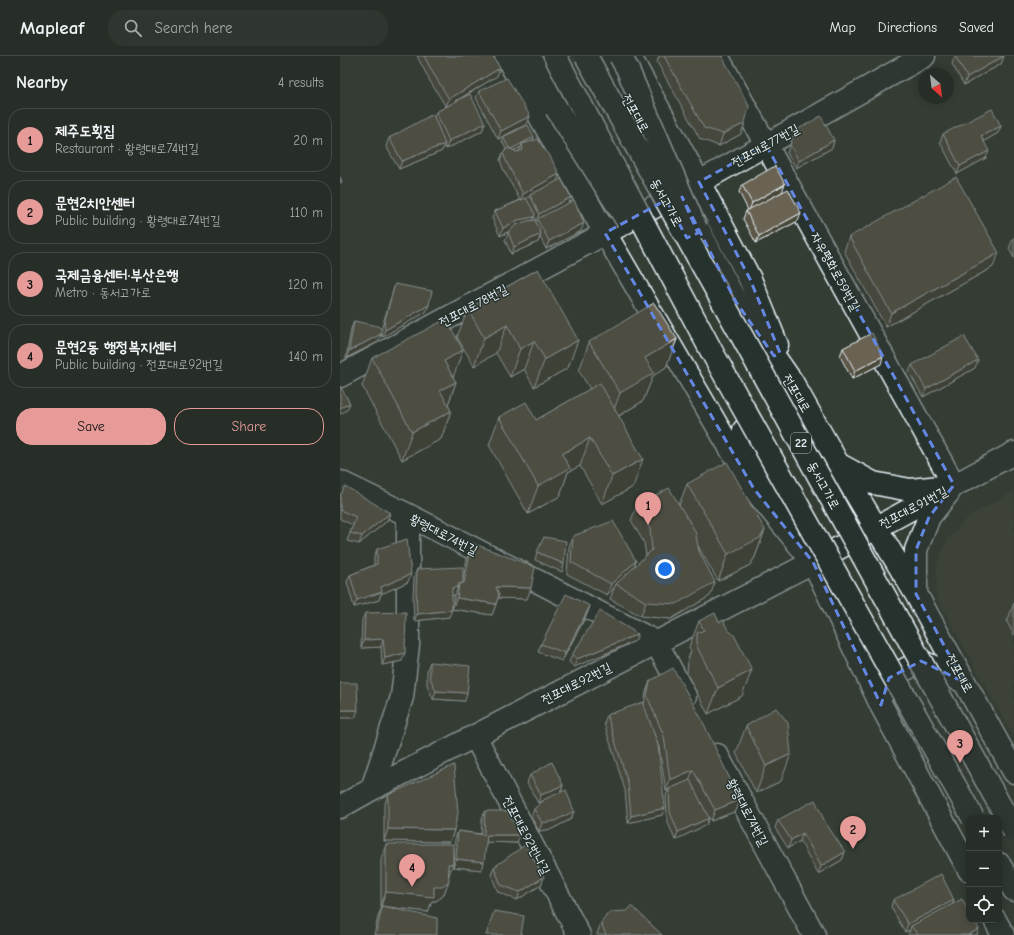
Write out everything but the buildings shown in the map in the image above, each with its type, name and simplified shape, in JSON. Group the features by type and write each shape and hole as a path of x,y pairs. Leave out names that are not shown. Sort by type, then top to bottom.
{"main road":[{"path":"506,56 754,489 813,562"},
{"path":"529,56 556,108 713,354"},
{"path":"545,56 633,218 813,562 881,705 966,864"},
{"name":"22","path":"555,56 713,354 972,815"},
{"name":"동서고가로","path":"586,56 1014,831"},
{"name":"전포대로","path":"605,56 680,193 736,302 792,382 838,464 916,594 1014,772"},
{"path":"620,56 627,68 744,340"},
{"path":"630,56 750,278 792,382"},
{"name":"자유평화로59번길","path":"717,56 954,485"},
{"name":"전포대로77번길","path":"606,233 924,56"},
{"name":"전포대로78번길","path":"340,376 606,233"},
{"name":"전포대로91번길","path":"813,562 875,527 1014,453"},
{"path":"838,464 873,483 903,489 910,490 954,485"},
{"name":"황령대로74번길","path":"340,482 408,515 656,642"},
{"path":"916,594 916,550 929,516 954,485"},
{"path":"372,789 402,697 404,682 408,645 408,515"},
{"name":"전포대로92번길","path":"340,807 474,736 813,562"},
{"path":"656,642 694,712"},
{"path":"881,705 889,678 921,661 964,682"},
{"name":"전포대로92번나길","path":"474,736 579,935"},
{"name":"황령대로74번길","path":"709,740 814,935"},
{"path":"1002,869 1014,890"},
{"path":"997,923 1003,935"}],"highlighted area":[{"path":"766,145 954,485 929,517 916,550 916,594 964,682 921,661 889,678 881,705 813,562 754,489 605,233 666,200 687,238 698,233 682,197 736,302 774,356 780,353 750,279 699,182"}],"shaded area":[{"path":"1014,491 1014,737 936,597 937,565 947,540 968,517"}],"place":[{"name":"제주도횟집","path":"648,525"},
{"name":"국제금융센터·부산은행","path":"960,763"},
{"name":"문현2치안센터","path":"853,849"},
{"name":"문현2동 행정복지센터","path":"412,887"}]}
